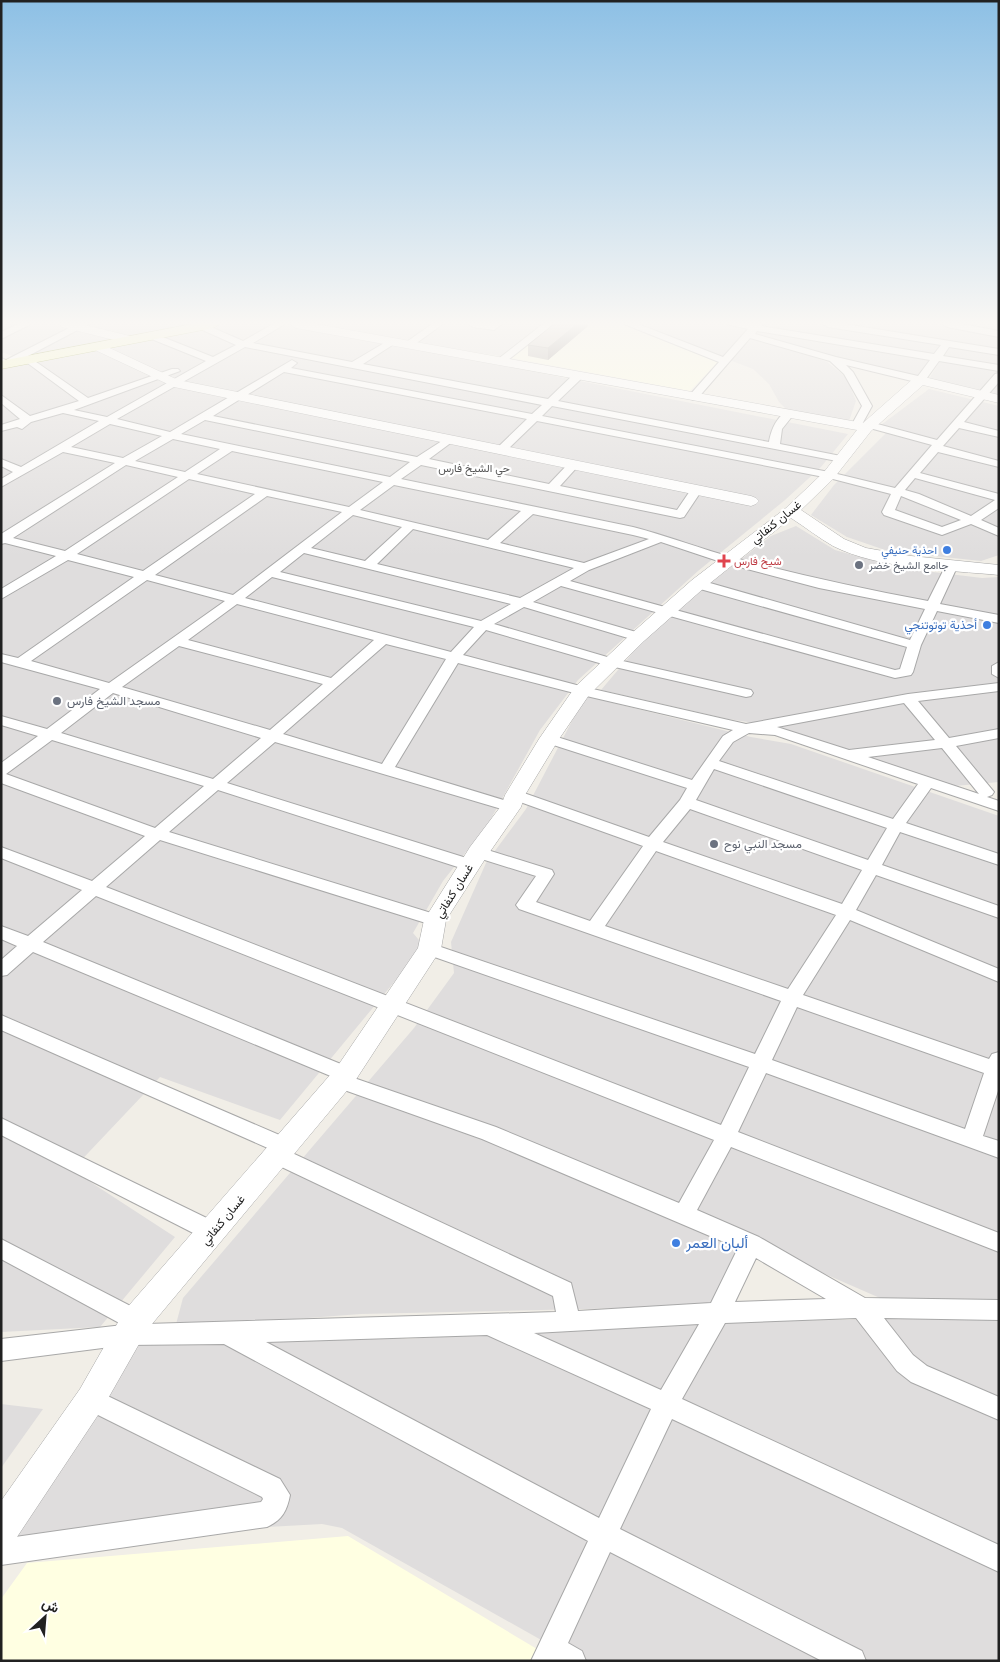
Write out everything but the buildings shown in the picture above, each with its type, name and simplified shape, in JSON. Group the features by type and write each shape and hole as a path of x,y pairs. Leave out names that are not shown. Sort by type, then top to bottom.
{"street":[{"path":"5,402 28,420"},
{"path":"1,428 63,410 84,402"},
{"path":"1,484 141,402"},
{"path":"2,539 124,462 230,402"},
{"path":"265,402 751,501"},
{"path":"450,402 535,418 836,467"},
{"path":"537,402 774,446 836,467 898,492 915,496 999,532"},
{"path":"501,450 552,402"},
{"path":"719,402 864,427 999,464"},
{"path":"864,427 867,406 865,402"},
{"name":"غسان كنفاتي","path":"1,1530 91,1399 131,1327 343,1078 429,949 435,920 513,801 549,739 582,691 638,637 698,584 791,511 836,467 864,427 894,402"},
{"path":"977,402 898,492 888,512 942,531 972,520 999,503"},
{"path":"63,410 171,435 661,538 728,560 824,585 999,618"},
{"path":"774,446 777,429 789,414"},
{"path":"204,417 680,514 696,490"},
{"path":"1,437 17,431 28,420"},
{"path":"958,424 999,434"},
{"path":"1,771 110,689 236,599 448,440"},
{"path":"1,595 67,555 189,476 230,447"},
{"path":"62,448 351,511 585,567"},
{"path":"1,462 22,472"},
{"path":"552,488 574,465"},
{"path":"913,474 999,498"},
{"path":"19,663 264,493"},
{"path":"491,544 530,510"},
{"path":"791,511 838,542 862,552 911,561 999,570"},
{"path":"368,565 411,525"},
{"path":"386,769 455,656 483,626 585,567 661,538"},
{"path":"2,539 147,575 582,691 746,728 776,731 999,806"},
{"path":"302,549 523,602 638,637"},
{"path":"561,582 895,674 906,672 914,645 952,565"},
{"path":"270,573 483,626 611,662 746,693"},
{"path":"698,584 914,645"},
{"path":"1,970 157,834 274,736 383,639"},
{"path":"176,641 334,683"},
{"path":"1,658 40,667 386,769 513,801 653,843 846,912 999,976"},
{"path":"999,666 999,674"},
{"path":"594,929 653,843 687,802 710,762 728,739 746,728 908,698 999,687"},
{"path":"908,698 946,743 992,791"},
{"path":"1,720 217,785 474,858 546,874 524,905 792,998 997,1066 971,1140"},
{"path":"847,755 946,743 999,733"},
{"path":"549,739 696,786"},
{"path":"710,762 999,860"},
{"path":"1,778 157,834 435,920"},
{"path":"684,1214 762,1064 792,998 846,912 896,826 927,782"},
{"path":"967,796 992,791"},
{"path":"687,802 999,912"},
{"path":"1,852 393,1005 725,1138 999,1244"},
{"path":"1,932 343,1078 490,1133 751,1244 862,1308 905,1363 919,1374 999,1409"},
{"path":"429,949 762,1064 999,1150"},
{"path":"1,1022 280,1150 563,1290 570,1322"},
{"path":"1,1126 213,1232"},
{"path":"556,1657 604,1535 666,1404 718,1313 751,1244"},
{"path":"1,1248 131,1327"},
{"path":"1,1350 131,1327 226,1333 570,1322 718,1313 862,1308 999,1310"},
{"path":"488,1324 666,1404 999,1559"},
{"path":"226,1333 604,1535 852,1661"},
{"path":"1,1552 267,1514 275,1506 277,1495 271,1488 91,1399"}],"shaded area":[{"path":"1,402 684,402 848,434 821,467 785,500 698,571 578,680 540,730 488,824 443,881 413,933 424,946 280,1120 160,1077 72,1170 175,1237 100,1327 1,1332"},
{"path":"779,402 856,402 849,421 787,410"},
{"path":"912,402 981,402 999,406 999,555 981,561 888,551 847,537 811,515 834,485 886,433 881,425"},
{"path":"796,526 835,550 900,568 982,578 999,577 999,782 954,786 767,725 728,719 601,690 657,624 771,536"},
{"path":"585,696 751,737 791,744 999,816 999,1305 880,1298 747,1240 719,1306 361,1314 175,1328 183,1298 414,1028 454,973 451,942 486,863 526,809"},
{"path":"999,1319 999,1661 554,1661 559,1650 342,1528 322,1524 4,1542 136,1343 308,1337 408,1339 515,1331 758,1321"},
{"path":"1,1404 43,1409 1,1468"},
{"path":"348,1536 537,1649 531,1661 1,1661 1,1599 27,1563"}],"place":[{"name":"احذية حنيفي","path":"947,550"},
{"name":"شيخ فارس","path":"724,561"},
{"name":"جاامع الشيخ خضر","path":"859,565"},
{"name":"أحذية توتوتنجي","path":"987,625"},
{"name":"مسجد الشيخ فارس","path":"57,701"},
{"name":"مسجد النبي نوح","path":"714,844"},
{"name":"ألبان العمر","path":"676,1243"}],"district":[{"name":"حي الشيخ فارس","path":"474,468"}]}
